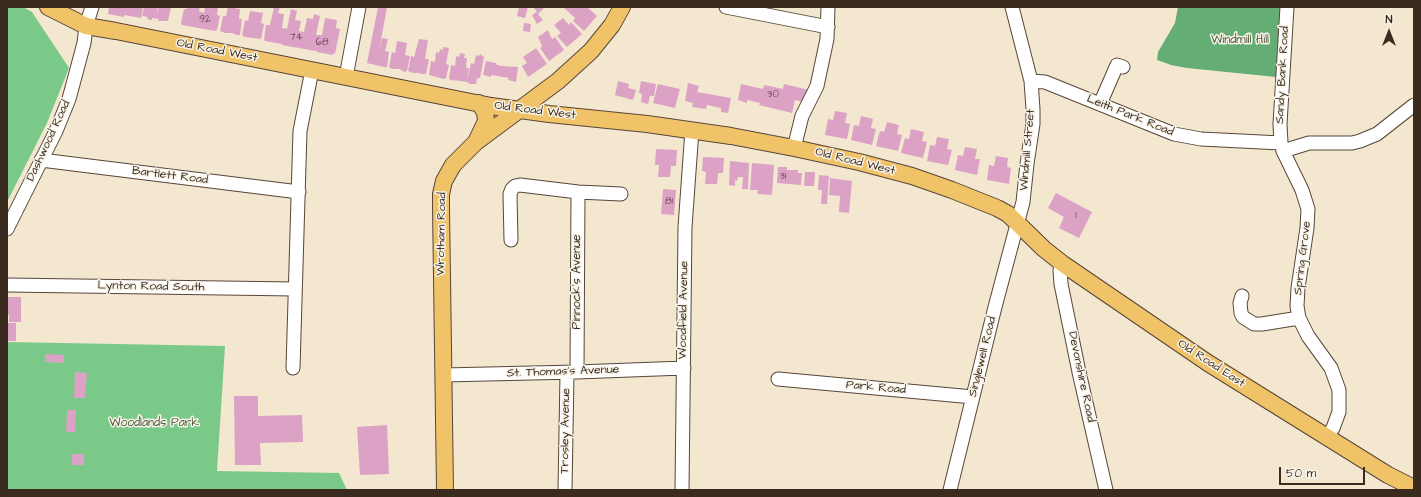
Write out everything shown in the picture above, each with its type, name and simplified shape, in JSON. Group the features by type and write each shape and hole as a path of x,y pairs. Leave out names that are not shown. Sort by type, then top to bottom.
{"main road":[{"name":"Old Road West","path":"48,7 86,26 479,103 558,115 692,130 794,148 859,162 912,176 946,188 997,208 1018,224"},
{"name":"Wrotham Road","path":"445,490 441,194 444,181 458,160 476,142 558,81 591,51 612,25 622,7"},
{"path":"558,81 551,100 558,115"},
{"path":"476,142 486,121 485,112 479,103"},
{"name":"Old Road East","path":"1018,224 1044,249 1063,264 1208,363 1388,475 1414,488"}],"street":[{"name":"Dashwood Road","path":"7,228 56,131 69,99 84,43 86,26 92,7"},
{"path":"346,77 359,7"},
{"path":"726,7 828,27"},
{"path":"794,148 802,116 817,86 827,39 828,7"},
{"name":"Windmill Street","path":"1012,7 1031,81 1033,109 1033,124 1027,164 1024,202 1018,224"},
{"name":"Sandy Bank Road","path":"1282,147 1280,124 1287,7"},
{"path":"1100,104 1116,64"},
{"path":"293,368 300,131 312,70"},
{"name":"Leith Park Road","path":"1031,81 1045,82 1174,134 1186,137 1282,147 1309,143 1352,143 1370,138 1414,105"},
{"name":"Woodfield Avenue","path":"682,490 685,227 692,130"},
{"name":"Spring Grove","path":"1282,147 1302,190 1306,200 1308,212 1298,288 1297,306 1299,318 1308,336 1331,368 1338,386 1339,412 1333,428 1327,437"},
{"name":"Bartlett Road","path":"41,160 299,192"},
{"path":"511,240 510,194 515,186 520,185 578,192 615,190"},
{"name":"Pinnock's Avenue","path":"572,373 578,192"},
{"name":"Singlewell Road","path":"950,490 995,307 1018,224"},
{"name":"Devonshire Road","path":"1063,264 1060,270 1061,284 1106,490"},
{"name":"Lynton Road South","path":"7,285 295,289"},
{"path":"1242,296 1240,303 1241,313 1254,324 1299,318"},
{"name":"St. Thomas's Avenue","path":"443,375 572,373 684,368"},
{"name":"Trosley Avenue","path":"565,490 572,373"},
{"name":"Park Road","path":"778,379 974,397"}],"green space":[{"path":"7,7 23,7 32,12 69,68 47,123 7,202"},
{"name":"Windmill Hill","path":"1178,7 1280,7 1276,77 1187,68 1171,65 1157,60 1158,52 1175,23"},
{"name":"Woodlands Park","path":"7,342 225,346 217,471 339,473 347,490 7,490"}],"building":[{"path":"109,7 143,7 141,18 108,14"},
{"path":"144,7 157,7 157,13 158,7 171,7 168,21 158,21 159,19 152,18 152,20 147,19 148,17 142,16"},
{"path":"187,7 200,7 199,11 204,13 205,7 218,7 217,15 220,16 217,30 215,31 182,25 181,23 184,9 187,9"},
{"path":"228,7 240,9 239,19 242,19 240,35 220,31 223,16 226,16"},
{"path":"274,7 280,7 278,13 284,14 282,28 287,29 291,9 297,11 295,20 301,21 299,31 304,32 307,18 313,19 314,14 320,16 316,35 322,35 325,18 337,20 336,28 340,29 335,54 333,53 333,55 317,52 316,50 299,48 298,46 298,48 282,45 282,43 265,41 266,25 270,25"},
{"path":"378,7 387,7 379,51 382,38 388,39 385,51 389,52 387,67 367,63"},
{"path":"519,7 528,7 525,18 517,16"},
{"path":"533,7 545,7 538,14 543,20 537,24 532,15 537,12"},
{"path":"563,7 587,7 597,16 584,31 573,21 575,18"},
{"path":"250,11 263,13 261,23 264,24 261,39 244,37 242,35 245,20 248,21"},
{"path":"563,18 569,25 571,22 582,34 567,47 557,36 561,33 554,25"},
{"path":"524,23 531,24 530,32 523,31"},
{"path":"548,30 552,39 555,37 564,50 549,61 540,48 542,46 538,37"},
{"path":"419,39 428,40 425,59 429,59 426,74 408,71 411,56 414,57"},
{"path":"397,41 407,43 405,55 410,56 407,71 404,72 400,69 392,69 389,67 392,52 395,53"},
{"path":"443,47 449,48 446,64 449,65 446,78 444,79 429,75 431,61 435,62 436,52 439,53 440,49 443,50"},
{"path":"536,48 547,64 528,77 522,66 527,63 523,57"},
{"path":"460,53 465,54 464,58 467,58 466,68 469,68 467,82 449,79 451,65 455,66 456,56 459,57"},
{"path":"480,54 484,57 480,78 477,78 476,84 470,84 467,82 471,63 474,64 476,55 479,56"},
{"path":"486,61 502,66 518,67 516,82 508,80 509,78 483,75"},
{"path":"618,81 629,84 628,88 636,90 633,100 615,95"},
{"path":"641,81 656,84 654,96 650,96 648,104 641,102 642,94 639,93"},
{"path":"688,83 699,86 697,92 731,98 728,113 721,112 721,108 707,105 706,109 692,107 693,103 685,101"},
{"path":"658,84 680,89 675,108 653,103"},
{"path":"741,84 763,89 764,85 783,89 784,84 809,90 803,102 795,100 792,113 759,105 760,103 747,100 747,103 738,100"},
{"path":"835,111 847,113 845,123 850,124 847,139 825,135 828,119 833,120"},
{"path":"861,116 873,119 871,128 876,129 872,145 851,140 854,125 859,126"},
{"path":"887,122 899,125 897,134 902,135 898,151 876,146 880,131 884,132"},
{"path":"911,129 924,132 922,141 927,142 923,158 901,153 905,138 909,139"},
{"path":"937,137 949,139 947,149 952,150 948,165 927,161 930,145 935,146"},
{"path":"965,147 977,149 975,159 980,159 977,175 955,170 958,155 963,156"},
{"path":"656,149 677,150 676,166 671,166 670,177 658,177 659,165 655,165"},
{"path":"996,156 1008,158 1007,167 1011,168 1009,184 987,180 989,165 994,166"},
{"path":"703,157 724,158 723,173 718,173 717,184 705,184 706,172 702,171"},
{"path":"730,161 749,163 748,189 742,189 743,177 738,177 737,181 735,180 735,186 729,185"},
{"path":"752,163 774,165 772,195 757,194 758,190 750,190"},
{"path":"778,167 787,167 787,170 798,170 798,173 802,173 801,185 777,183"},
{"path":"805,172 815,172 814,186 804,186"},
{"path":"819,175 829,176 827,204 821,204 822,190 818,190"},
{"path":"830,178 852,181 849,213 839,212 840,196 829,195"},
{"path":"663,189 676,190 674,215 661,214"},
{"path":"1056,193 1092,212 1079,238 1059,228 1064,217 1048,208"},
{"path":"7,297 21,297 21,322 9,322 9,315 7,315"},
{"path":"7,323 16,323 16,341 7,341"},
{"path":"45,354 64,355 64,363 45,362"},
{"path":"75,372 87,373 85,398 74,398"},
{"path":"234,396 258,396 258,416 302,415 303,442 260,443 261,465 235,465"},
{"path":"67,410 76,410 75,432 66,432"},
{"path":"387,425 389,474 360,475 357,427"},
{"path":"72,454 84,454 84,465 72,465"}]}
